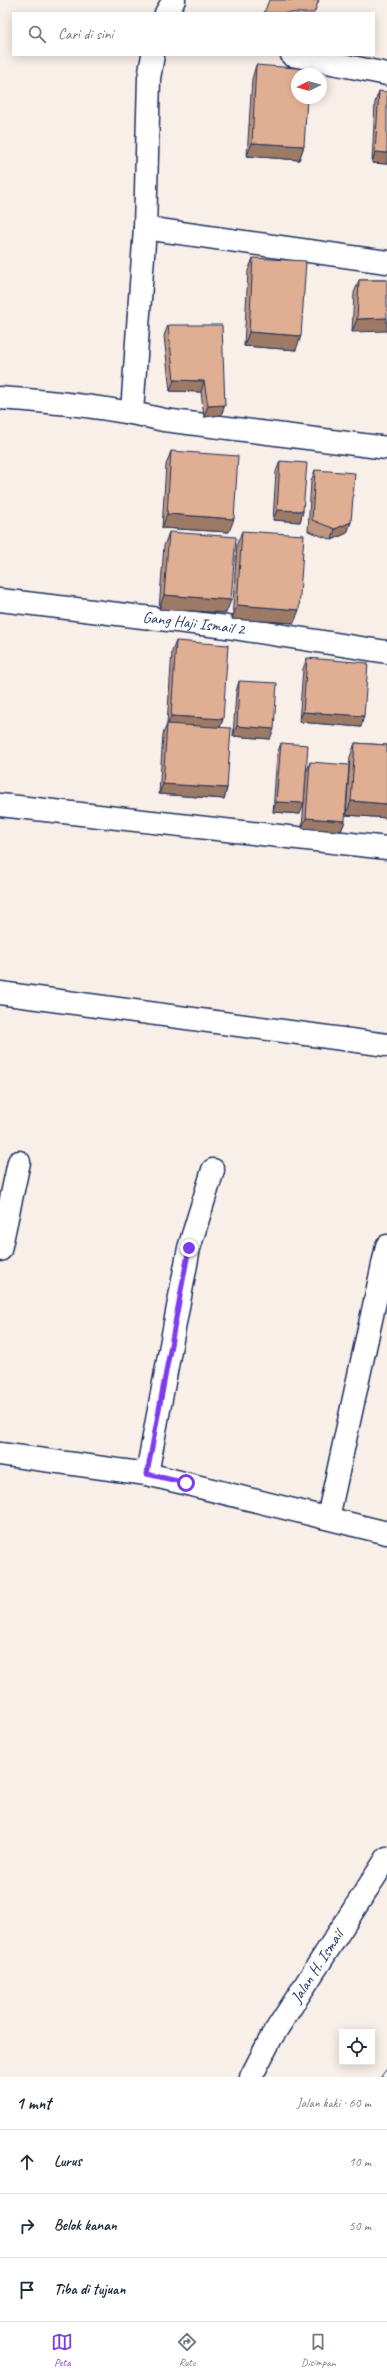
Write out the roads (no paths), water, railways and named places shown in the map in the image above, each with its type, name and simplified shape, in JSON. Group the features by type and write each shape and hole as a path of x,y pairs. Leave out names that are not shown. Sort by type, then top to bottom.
{"street":[{"path":"167,12 174,0"},
{"path":"132,412 145,228 149,78 153,56"},
{"path":"297,56 387,74"},
{"path":"145,228 387,262"},
{"path":"0,398 56,402 132,412 164,420 387,448"},
{"name":"Gang Haji Ismail 2","path":"0,600 227,628 387,652"},
{"path":"0,805 387,848"},
{"path":"0,992 387,1044"},
{"path":"0,1250 19,1162"},
{"path":"147,1474 189,1248 213,1170"},
{"path":"328,1518 387,1246"},
{"path":"0,1454 147,1474 387,1533"},
{"name":"Jalan H. Ismail","path":"251,2077 271,2038 387,1858"}],"railway":[{"path":"383,2077 387,2072"}]}
